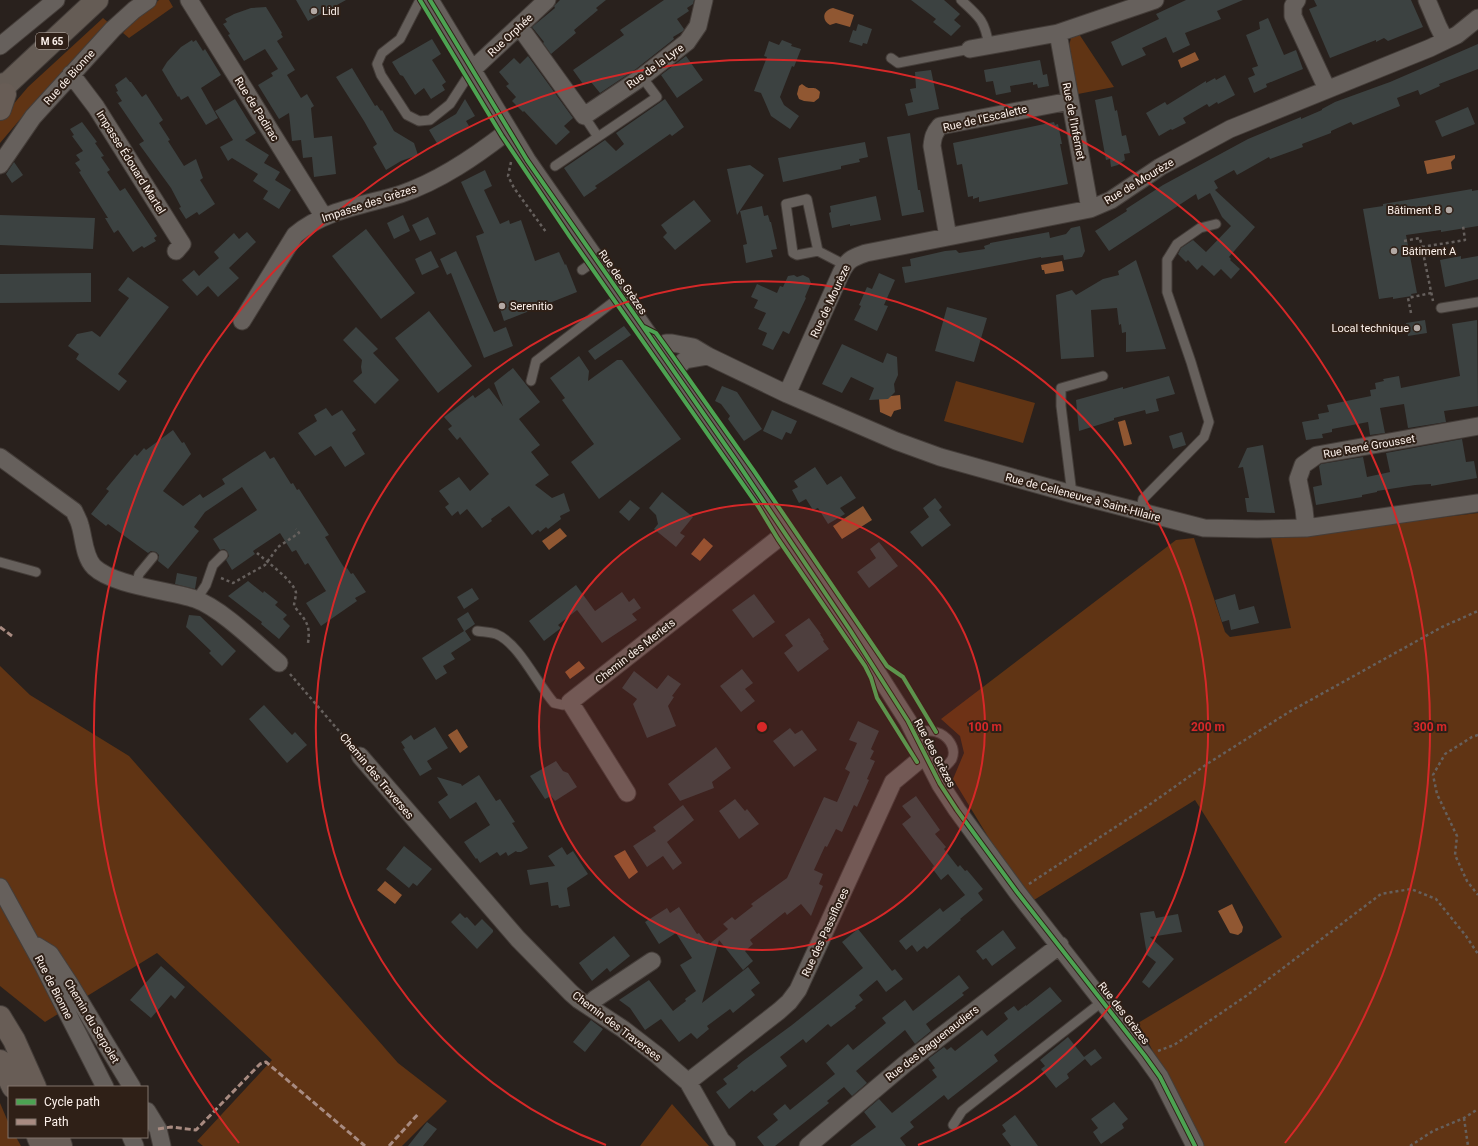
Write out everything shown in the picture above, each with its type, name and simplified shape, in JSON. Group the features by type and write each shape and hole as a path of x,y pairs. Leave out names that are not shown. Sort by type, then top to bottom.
{"highway":[{"path":"0,1017 14,1040 35,1086"},
{"path":"0,1061 12,1086"}],"main road":[{"name":"M 65","path":"3,94 97,0"}],"street":[{"path":"0,46 56,0"},
{"name":"Rue de Bionne","path":"0,165 33,117 113,29 134,10 148,0"},
{"name":"Rue de Padirac","path":"189,0 324,217"},
{"name":"Rue des Grèzes","path":"430,0 508,131 541,181 735,459 850,630 913,731 935,774 957,810 1017,892 1060,945 1160,1077 1194,1146"},
{"name":"Rue Orphée","path":"472,70 547,0"},
{"name":"Rue de la Lyre","path":"584,116 642,77 688,42 698,26 704,0"},
{"path":"970,49 1058,33 1155,0"},
{"path":"1296,0 1293,6 1294,16 1327,89"},
{"path":"1427,0 1445,40"},
{"name":"Rue de Mourèze","path":"787,394 845,265 851,259 866,253 1090,209 1110,200 1160,167 1230,129 1430,48 1457,35 1478,18"},
{"path":"519,26 584,116"},
{"name":"Rue de l'Infernet","path":"1058,33 1090,209"},
{"name":"Impasse Édouard Martel","path":"72,74 96,107 182,244 176,251"},
{"name":"Rue de l'Escalette","path":"948,237 932,146 935,131 940,126 1070,101"},
{"name":"Impasse des Grèzes","path":"242,320 295,236 304,228 324,217 401,194 421,186 471,158 508,131"},
{"name":"Rue de Celleneuve à Saint-Hilaire","path":"658,349 666,343 693,347 708,356 787,394 896,441 940,457 1072,494 1204,528 1306,528 1478,503"},
{"path":"673,371 685,360 708,356"},
{"name":"Rue René Grousset","path":"1306,528 1298,480 1303,465 1317,455 1478,426"},
{"path":"0,458 74,511 80,523 86,553 94,567 109,576 136,585 196,600 216,611 279,663"},
{"name":"Chemin des Merlets","path":"570,702 784,534"},
{"path":"570,702 628,793"},
{"name":"Chemin des Traverses","path":"360,756 518,939 571,993 658,1056 688,1082 721,1140 727,1146"},
{"name":"Rue des Passiflores","path":"688,1082 779,1011 798,990 893,782 916,762 926,756"},
{"name":"Rue de Bionne","path":"0,887 104,1086"},
{"name":"Chemin du Serpolet","path":"31,944 50,954 131,1086"},
{"name":"Rue des Baguenaudiers","path":"808,1146 905,1064 1060,945"},
{"path":"590,1007 595,999 652,961"},
{"path":"148,1113 158,1129 162,1146"}],"lane":[{"path":"420,0 400,39 382,53 378,64 381,75 407,115 419,121 430,120 450,104 472,70"},
{"path":"961,0 980,17 986,30 989,46"},
{"path":"891,58 898,63 970,49"},
{"path":"555,166 657,97 642,77"},
{"path":"584,116 598,137"},
{"path":"818,251 808,199 786,204 793,253 797,255 818,251 845,265"},
{"path":"1140,512 1143,499 1204,437 1209,422 1191,362 1167,292 1167,260 1177,244 1200,228 1216,224"},
{"path":"582,270 596,260"},
{"path":"531,381 536,361 621,296"},
{"path":"1437,305 1478,302"},
{"path":"1072,494 1061,406 1062,388 1103,376"},
{"path":"196,600 206,585 213,565 223,555"},
{"path":"136,585 139,574 153,557"},
{"path":"0,562 36,572"},
{"path":"477,631 488,632 503,638 515,649 554,703 563,705 570,702"},
{"name":"Rue des Grèzes","path":"913,731 936,732 945,736 952,745 952,758 947,765 935,774"},
{"path":"954,1125 962,1111 1102,1001"}],"path":[{"path":"512,159 508,176 514,188 546,232"},
{"path":"1422,247 1465,240 1463,226"},
{"path":"1404,241 1420,238 1431,293 1437,305"},
{"path":"1411,313 1408,298 1431,293"},
{"path":"209,573 233,583 268,562 278,548 299,532 296,529"},
{"path":"257,553 280,572 296,592 294,606 306,620 310,631 308,642"},
{"path":"1017,892 1149,805 1207,764 1283,716 1442,627 1478,611"},
{"path":"1478,735 1472,737 1445,754 1433,775 1438,794 1457,836 1455,856 1467,881 1478,895"},
{"path":"1145,1056 1174,1045 1246,996 1381,894 1411,889 1436,899 1466,936 1478,954"},
{"path":"1410,1146 1433,1131 1464,1118 1478,1109"},
{"path":"1464,1118 1468,1146"}],"shaded area":[{"path":"159,0 169,0 173,7 129,38 123,33 133,21"},
{"path":"833,8 854,15 850,27 836,23 830,25 825,21 825,13"},
{"path":"103,18 110,24 39,97 0,143 0,120 28,87"},
{"path":"1079,34 1114,87 1078,94 1069,46 1071,38"},
{"path":"1195,52 1199,60 1181,68 1178,60"},
{"path":"802,84 808,88 815,88 818,90 820,92 819,98 814,102 799,99 797,94 799,86"},
{"path":"1455,155 1455,158 1451,162 1452,169 1427,174 1424,161"},
{"path":"1062,261 1064,271 1045,274 1044,270 1042,270 1041,265"},
{"path":"956,381 1035,403 1023,443 944,421"},
{"path":"900,395 901,409 894,411 891,417 880,412 879,399"},
{"path":"1125,420 1132,444 1124,446 1118,422"},
{"path":"863,506 872,520 842,539 833,526"},
{"path":"1478,513 1478,1146 1203,1146 1138,1023 1282,937 1195,800 1034,900 993,845 953,779 964,753 960,736 941,719 1176,540 1194,538 1225,632 1230,637 1291,628 1271,538"},
{"path":"560,528 567,536 549,550 542,541"},
{"path":"704,538 713,546 700,561 691,554"},
{"path":"579,661 585,668 570,679 565,672"},
{"path":"0,666 30,695 129,756 398,1063 447,1101 402,1146 203,1146 197,1141 272,1060 157,953 45,1022 0,986"},
{"path":"457,729 468,747 460,753 448,735"},
{"path":"625,850 638,872 629,879 614,856"},
{"path":"385,881 402,895 395,904 377,890"},
{"path":"1232,904 1243,927 1242,932 1238,935 1230,933 1218,911"},
{"path":"0,1103 8,1122 8,1138 17,1138 21,1146 0,1146"},
{"path":"672,1104 709,1146 640,1146"}],"building":[{"name":"Lidl","path":"296,0 346,0 308,21"},
{"path":"560,0 606,0 596,8 598,10 574,30 576,33 551,54 532,27 555,8 554,6"},
{"path":"664,0 694,0 693,4 687,8 689,11 677,19 684,29 683,31 673,37 674,39 636,69 600,93 591,82 583,84 573,70 624,35 620,30"},
{"path":"911,0 944,0 960,14 954,20 961,26 951,36 933,22 936,19"},
{"path":"1186,0 1243,0 1217,11 1221,19 1185,33 1190,45 1173,53 1166,37 1142,48 1146,55 1122,66 1111,42 1159,19 1156,14"},
{"path":"1314,0 1411,0 1423,27 1388,41 1384,38 1376,42 1376,40 1330,58 1309,9 1317,6"},
{"path":"266,7 282,33 281,34 283,37 277,41 295,70 287,75 301,98 307,94 314,106 311,108 314,138 332,136 336,174 314,177 312,157 303,158 301,140 292,141 289,113 279,119 258,85 273,76 271,73 278,69 265,49 244,61 223,24 227,22 225,19 234,14 251,8"},
{"path":"1268,18 1284,55 1296,50 1303,69 1266,84 1267,87 1254,93 1248,78 1255,75 1252,68 1258,66 1246,35 1260,29 1259,22"},
{"path":"858,24 872,29 867,44 863,43 862,46 849,42 853,30 856,31"},
{"path":"432,39 441,54 432,60 446,82 442,85 445,90 431,99 424,88 415,95 392,62"},
{"path":"192,40 193,42 196,40 203,51 205,49 221,75 201,88 218,118 206,125 188,96 181,100 179,96 178,97 162,70 167,62 181,47"},
{"path":"782,40 792,44 791,46 801,49 794,67 792,66 780,97 784,105 799,116 790,129 771,116 761,93 754,91 767,57 764,56 769,41 779,45"},
{"path":"1478,44 1478,69 1439,84 1440,86 1420,95 1418,90 1397,98 1400,106 1353,125 1351,122 1331,131 1331,133 1302,144 1303,147 1270,159 1269,157 1237,175 1234,170 1214,181 1218,188 1215,190 1255,227 1229,257 1231,259 1230,260 1240,269 1231,279 1221,269 1214,276 1202,265 1197,270 1188,260 1186,262 1178,254 1181,248 1193,240 1206,252 1231,226 1222,217 1210,193 1198,200 1196,194 1109,251 1095,231 1127,211 1126,209 1163,185 1248,139 1301,117 1301,119 1322,110 1335,102 1390,82"},
{"path":"528,56 573,118 564,126 570,132 556,145 524,111 523,112 512,101 516,97 506,86 509,84 499,72 514,58 520,64"},
{"path":"686,56 703,80 677,98 661,75"},
{"path":"1040,60 1043,75 1047,74 1049,86 1038,88 1037,84 1033,85 1033,82 1010,86 1011,92 996,95 993,81 986,82 984,70"},
{"path":"352,68 375,106 377,105 381,111 382,110 394,131 414,143 418,155 401,161 386,170 373,147 377,144 336,77"},
{"path":"931,70 939,109 908,116 905,104 913,102 910,89 916,88 915,72"},
{"path":"1225,75 1235,95 1209,107 1207,104 1183,118 1186,123 1159,136 1146,113 1165,102 1167,105 1206,81 1206,83 1215,78 1216,80"},
{"path":"126,77 142,97 146,94 163,120 159,123 170,140 168,141 184,166 196,159 203,178 200,180 215,204 199,215 197,212 186,219 179,208 181,207 171,188 139,144 144,141 118,103 122,101 116,92 118,91 115,85"},
{"path":"1112,96 1115,111 1117,110 1122,136 1126,135 1130,153 1124,154 1125,160 1118,165 1111,167 1110,159 1106,160 1095,100"},
{"path":"235,99 256,133 245,140 269,155 264,163 280,172 275,180 291,190 279,209 263,199 268,191 253,181 258,174 232,158 228,161 220,147 233,140 215,111"},
{"path":"465,99 475,116 466,121 469,126 438,145 429,130 456,114"},
{"path":"665,99 684,127 672,136 670,134 595,186 597,188 584,197 564,168 605,140 616,151 624,144 616,133"},
{"path":"1468,107 1475,124 1442,137 1435,121"},
{"path":"82,122 97,142 95,143 104,156 101,157 110,170 107,172 120,191 125,188 157,236 154,238 156,241 144,248 142,246 133,252 118,230 114,233 105,218 108,218 79,172 81,171 75,163 80,160 76,155 83,151 72,136 74,135 70,129"},
{"path":"1054,122 1055,125 1058,124 1062,144 1060,144 1068,184 979,202 979,197 973,199 973,196 968,197 962,164 957,165 953,143"},
{"path":"910,133 918,190 920,190 924,212 902,216 887,137"},
{"path":"865,142 868,157 859,159 860,162 841,166 841,169 783,182 778,158"},
{"path":"14,162 23,175 12,183 6,174"},
{"path":"750,165 764,175 737,215 727,169"},
{"path":"485,170 492,186 484,190 500,224 509,220 510,224 521,220 535,261 559,252 565,265 566,264 577,292 504,321 476,236 484,233 461,182"},
{"path":"1472,189 1472,191 1478,190 1478,226 1441,232 1441,230 1406,235 1417,293 1411,294 1412,296 1393,299 1393,297 1379,299 1363,209 1383,206 1383,204"},
{"path":"876,196 881,220 832,228 829,213 831,212 830,206"},
{"path":"694,200 711,221 675,250 663,237 667,233 661,225"},
{"path":"762,206 764,216 768,215 771,222 777,249 771,250 773,257 746,263 743,245 747,244 740,211"},
{"path":"0,215 95,218 93,249 0,245"},
{"path":"403,215 410,231 394,239 387,223"},
{"path":"428,217 436,234 420,241 412,225"},
{"path":"1080,226 1085,251 1082,257 1064,260 1063,255 1041,257 905,283 902,267 911,266 910,259 945,251 956,250 959,253 985,249 984,246 990,243 1049,232 1050,238 1066,234 1071,228"},
{"path":"366,229 415,293 381,319 332,256"},
{"path":"247,232 256,242 229,268 239,278 218,297 208,286 197,296 182,280 194,270 199,276 219,258 214,252 234,233 239,239"},
{"path":"431,251 439,267 422,275 415,259"},
{"path":"456,251 494,332 506,327 513,346 484,358 451,273 447,275 440,259"},
{"path":"1461,256 1461,259 1478,256 1478,279 1445,287 1440,260"},
{"path":"1136,260 1166,349 1126,352 1126,332 1122,333 1121,324 1119,325 1117,308 1091,310 1094,357 1061,359 1056,295 1072,290 1076,295 1103,279 1119,275 1118,271"},
{"path":"91,273 91,302 0,303 0,274"},
{"path":"879,273 895,280 884,305 888,306 877,331 854,320 861,306 859,305 867,287 872,289"},
{"path":"794,275 797,277 803,275 809,278 811,283 805,297 806,298 789,334 783,331 773,350 762,345 767,333 758,329 766,313 754,308 758,300 751,297 757,284 777,293 780,286 783,287 788,276"},
{"path":"128,277 169,307 118,374 127,381 119,391 76,359 79,354 68,346 77,334 92,331 100,337 129,298 118,290"},
{"path":"947,307 987,318 974,362 935,351"},
{"path":"429,311 472,366 438,393 395,338"},
{"name":"Local technique","path":"1425,320 1427,333 1408,336 1406,323"},
{"path":"1477,320 1478,406 1444,411 1446,422 1408,428 1404,404 1380,408 1385,433 1370,435 1368,422 1332,429 1332,432 1322,434 1323,438 1306,440 1302,422 1319,419 1318,414 1329,412 1327,405 1371,396 1370,390 1376,389 1375,383 1384,381 1383,379 1399,376 1401,388 1460,376 1452,324"},
{"path":"624,326 631,335 595,360 588,351"},
{"path":"356,327 378,349 373,353 399,380 375,404 353,381 362,373 362,360 343,340"},
{"path":"842,344 883,363 887,353 897,357 898,375 894,384 895,392 888,399 869,400 874,388 851,377 842,393 822,384"},
{"path":"579,356 589,371 588,381 617,360 622,360 681,439 599,499 571,462 594,444 562,400 565,398 550,378"},
{"path":"513,368 540,402 519,419 540,445 531,452 549,475 535,485 552,498 564,493 570,511 560,516 561,519 548,529 546,527 540,532 538,530 532,535 509,506 491,519 492,521 482,528 467,509 460,515 458,511 452,516 445,507 449,504 439,491 459,477 470,491 489,474 460,437 457,440 448,429 452,426 444,417 473,395 475,398 489,388 503,406 494,383"},
{"path":"1169,376 1175,394 1156,399 1159,411 1146,414 1145,410 1114,418 1114,420 1079,431 1076,400"},
{"path":"722,386 737,392 762,429 744,441 728,419 730,416 721,404 715,401"},
{"path":"326,408 332,416 342,410 356,430 352,433 365,454 345,467 331,446 315,456 298,433 317,421 314,415"},
{"path":"772,410 797,421 791,434 786,432 782,440 763,431"},
{"path":"173,430 182,443 184,442 191,454 163,491 183,506 200,494 203,498 225,484 222,479 265,451 270,459 274,457 291,484 293,483 297,490 299,489 329,535 325,537 345,569 347,568 351,574 353,573 366,592 355,598 357,601 321,626 306,603 326,591 308,563 305,565 296,550 292,552 280,533 253,551 255,554 232,570 226,560 229,556 227,551 224,549 220,550 213,539 257,510 242,487 205,512 194,527 199,531 168,569 158,561 159,555 156,552 151,551 148,553 108,524 106,526 91,514 109,491 106,489 135,454 137,456 144,448 146,450"},
{"path":"1182,432 1186,445 1173,449 1169,436"},
{"path":"1462,439 1466,462 1474,461 1477,478 1431,486 1431,484 1415,485 1377,491 1362,495 1362,497 1316,505 1313,487 1322,485 1319,466 1321,464 1363,457 1367,477 1390,472 1386,453"},
{"path":"1263,445 1275,513 1247,512 1245,498 1249,498 1243,467 1238,468 1247,448"},
{"path":"815,467 827,485 841,476 856,498 840,508 845,514 828,524 818,508 813,510 806,499 799,503 792,490 798,487 794,481"},
{"path":"662,492 693,517 680,533 685,536 676,547 654,529 658,524 656,515 649,508"},
{"path":"935,498 942,507 939,510 951,525 922,547 910,532 929,517 923,508"},
{"path":"630,500 640,508 629,521 619,512"},
{"path":"879,542 898,566 869,588 857,572 876,558 870,549"},
{"path":"177,573 197,577 195,589 175,584"},
{"path":"248,581 263,593 264,591 278,602 275,605 287,615 283,619 290,626 279,639 261,624 262,622 228,596"},
{"path":"576,585 595,611 622,592 629,602 634,598 641,608 632,614 637,620 602,643 577,610 558,625 561,628 544,641 529,621"},
{"path":"472,588 479,599 464,609 457,597"},
{"path":"754,594 775,622 753,638 732,610"},
{"path":"1235,594 1239,610 1254,606 1259,623 1231,630 1229,620 1222,622 1215,600"},
{"path":"468,612 475,624 465,631 471,640 451,653 455,659 443,666 447,673 436,680 422,658 464,631 457,619"},
{"path":"189,615 200,616 236,651 222,666 209,653 211,651 186,627"},
{"path":"809,618 821,634 824,640 823,641 829,649 798,672 784,653 793,646 785,635"},
{"path":"742,669 753,683 745,689 755,701 741,712 720,686"},
{"path":"634,671 657,689 668,675 681,684 672,696 674,697 668,706 676,726 647,738 633,704 637,699 622,688"},
{"path":"264,705 292,735 295,732 307,745 287,763 249,719"},
{"path":"858,721 879,731 871,749 874,751 870,759 875,761 867,779 869,780 857,807 854,805 842,832 836,829 827,847 825,846 814,870 823,874 819,884 823,886 811,916 801,904 787,915 785,912 751,939 750,940 753,944 745,951 753,961 743,970 719,940 702,1003 748,967 760,983 751,990 755,995 733,1013 730,1009 707,1026 709,1029 697,1039 691,1033 679,1042 661,1019 645,1030 630,1008 619,1000 649,980 673,1011 696,991 680,965 692,958 676,933 659,944 645,922 667,908 670,913 679,907 697,934 699,933 708,945 728,929 723,924 732,917 735,920 753,906 751,904 787,878 824,797 837,802 850,772 845,769 857,743 849,740"},
{"path":"435,727 448,748 427,761 432,769 420,776 403,749 405,748 401,742 411,735 414,740"},
{"path":"790,728 795,734 802,730 817,750 794,767 773,741"},
{"path":"716,747 731,768 712,782 714,788 680,801 668,784"},
{"path":"556,761 563,771 568,773 577,787 555,801 551,796 545,799 530,776"},
{"path":"479,775 496,801 500,799 515,822 512,823 528,848 521,852 516,851 508,856 506,852 500,856 497,852 480,863 464,842 490,825 476,802 450,819 438,802 448,795 437,777 461,784 462,786"},
{"path":"916,796 940,830 935,834 946,847 944,849 958,867 960,865 965,871 967,870 983,889 978,893 983,900 927,949 924,946 917,952 912,945 906,950 899,941 940,908 943,912 965,895 948,874 941,880 932,868 934,866 902,824 911,817 902,806"},
{"path":"735,799 745,811 747,809 759,824 739,839 719,811"},
{"path":"683,805 694,820 667,842 682,863 673,870 663,856 647,867 633,846 656,831 653,827"},
{"path":"404,846 432,869 417,886 413,883 409,888 386,869"},
{"path":"562,847 567,855 573,851 588,874 567,888 570,906 559,908 558,905 551,906 548,882 530,885 527,870 555,866 548,856"},
{"path":"1154,911 1156,918 1178,914 1182,932 1150,937 1174,959 1149,988 1142,982 1156,962 1147,955 1140,913"},
{"path":"460,913 465,918 467,917 475,926 482,919 493,930 493,932 477,949 451,922"},
{"path":"858,929 892,971 895,969 903,979 886,992 877,980 859,995 863,1000 855,1006 856,1008 831,1027 828,1024 806,1043 803,1039 780,1057 787,1066 754,1092 752,1090 729,1109 716,1092 727,1084 723,1079 738,1068 737,1066 743,1061 792,1025 863,968 842,942"},
{"path":"1003,930 1016,948 992,966 986,958 983,960 976,951"},
{"path":"614,936 630,956 610,972 607,968 592,981 579,963"},
{"path":"161,966 185,987 175,999 171,995 151,1018 130,1000"},
{"path":"959,975 969,988 962,993 964,995 926,1024 931,1031 915,1044 905,1030 856,1071 867,1083 852,1096 844,1087 827,1101 829,1103 775,1146 764,1146 757,1137 778,1120 773,1114 785,1104 790,1110 835,1074 826,1063 848,1044 853,1050 886,1023 882,1018 905,1000 913,1011"},
{"path":"1050,987 1062,1001 994,1055 998,1061 948,1100 944,1095 910,1122 914,1127 900,1138 906,1146 850,1146 876,1127 864,1112 879,1099 892,1113 937,1077 932,1070 935,1068 928,1059 944,1047 947,1050 951,1047 955,1051 982,1030 987,1036 1008,1019 1004,1013 1014,1006 1018,1011"},
{"path":"591,1020 603,1029 585,1052 573,1042"},
{"path":"1068,1037 1084,1057 1095,1049 1102,1058 1091,1066 1085,1059 1067,1074 1069,1078 1056,1088 1041,1069 1045,1066 1040,1060"},
{"path":"1114,1102 1128,1119 1122,1124 1124,1128 1101,1144 1093,1132 1098,1128 1091,1119"},
{"path":"1015,1115 1038,1146 1011,1146 1002,1134 1006,1131 1002,1125"},
{"path":"427,1122 437,1129 423,1146 408,1146"}],"marked path":[{"path":"0,627 12,636"},
{"path":"158,1129 171,1127 196,1130 260,1064 266,1062 365,1146"},
{"path":"389,1146 419,1113"}],"cycle path":[{"path":"420,0 502,136 570,237 758,506 778,539 865,666 871,678 877,698 917,762"},
{"path":"430,0 527,160 735,459 850,630 908,721 940,784 957,810 1017,892 1160,1077 1195,1146"},
{"path":"644,327 656,333 664,344 754,471 887,666 903,677 936,732"}],"place":[{"name":"Lidl","path":"314,11"},
{"name":"Bâtiment B","path":"1449,210"},
{"name":"Bâtiment A","path":"1394,251"},
{"name":"Serenitio","path":"502,306"},
{"name":"Local technique","path":"1417,328"}]}
